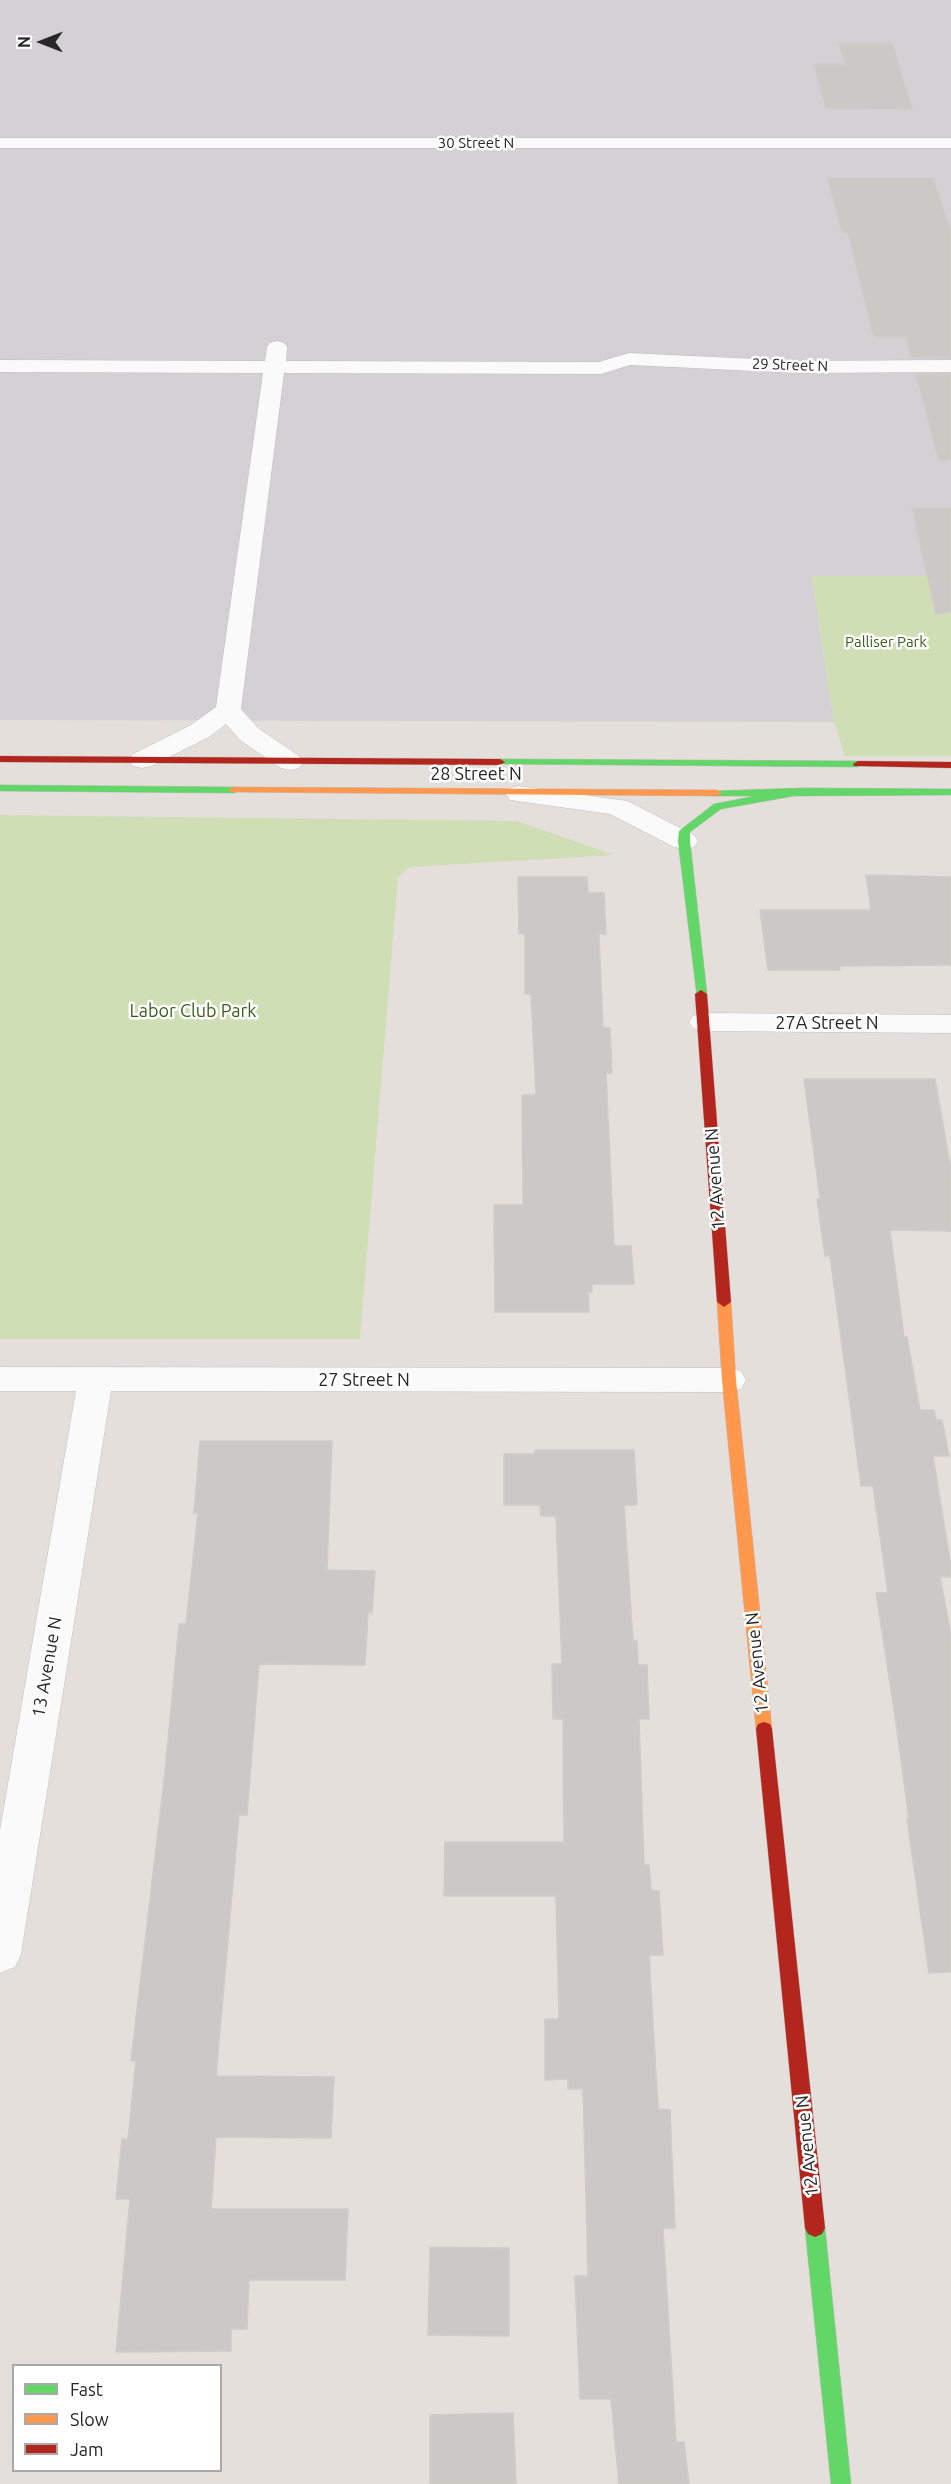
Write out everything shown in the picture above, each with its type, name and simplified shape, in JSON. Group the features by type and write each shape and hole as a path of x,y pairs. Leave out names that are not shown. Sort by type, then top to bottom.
{"main road":[{"name":"28 Street N","path":"0,759 951,765"},
{"name":"28 Street N","path":"0,788 511,793 951,792"},
{"path":"684,841 684,831 718,806 803,791"},
{"name":"12 Avenue N","path":"684,841 704,1022 729,1380 841,2484"}],"street":[{"name":"30 Street N","path":"0,143 951,143"},
{"path":"0,347 601,368 629,359"},
{"path":"0,366 276,357 381,347"},
{"path":"602,348 629,359"},
{"path":"142,760 200,731 228,710 276,357"},
{"name":"29 Street N","path":"629,359 798,367 951,366"},
{"path":"228,710 249,734 290,762"},
{"path":"511,793 616,807 684,841"},
{"name":"27A Street N","path":"704,1022 951,1024"},
{"name":"27 Street N","path":"0,1379 729,1380"},
{"name":"13 Avenue N","path":"0,1954 95,1380"}],"shaded area":[{"path":"0,0 951,0 951,576 812,576 834,722 0,720"}],"green space":[{"name":"Palliser Park","path":"812,576 951,576 951,756 845,756 834,722"},
{"name":"Labor Club Park","path":"0,815 517,821 614,855 410,867 398,877 360,1339 0,1339"}],"building":[{"path":"839,43 892,43 912,109 826,108 814,64 845,64"},
{"path":"828,178 933,178 951,232 951,358 912,358 906,337 874,337 848,232 842,232"},
{"path":"916,374 951,374 951,460 939,461"},
{"path":"912,508 951,508 951,612 936,614"},
{"path":"866,875 951,877 951,965 840,966 840,970 768,970 760,910 871,910"},
{"path":"518,877 587,877 588,893 604,893 606,934 599,934 603,1028 610,1028 612,1073 606,1073 614,1246 631,1246 634,1284 592,1284 592,1292 588,1292 589,1312 495,1312 494,1205 523,1205 522,1095 536,1095 531,994 525,994 525,934 519,934"},
{"path":"804,1079 935,1079 951,1169 951,1231 890,1230 904,1337 907,1337 920,1410 934,1410 936,1420 942,1420 949,1456 933,1456 951,1567 951,1577 940,1577 951,1635 951,1972 929,1973 895,1716 876,1593 888,1593 873,1486 861,1486 830,1256 825,1256 817,1199 820,1199"},
{"path":"200,1441 332,1441 327,1570 375,1571 372,1613 368,1613 365,1665 259,1664 247,1815 239,1815 216,2076 334,2077 331,2138 216,2137 211,2209 348,2209 345,2280 249,2280 247,2329 231,2329 231,2351 116,2352 130,2199 116,2199 122,2139 128,2139 136,2061 131,2061 165,1772 179,1624 186,1624 198,1513 194,1513"},
{"path":"535,1450 634,1450 637,1505 624,1505 633,1641 637,1641 638,1665 647,1665 649,1719 639,1719 644,1865 649,1865 651,1890 659,1891 663,1955 649,1955 658,2109 670,2110 675,2228 663,2228 676,2442 684,2442 689,2484 619,2484 611,2399 580,2399 575,2276 588,2276 583,2089 568,2089 568,2079 545,2080 545,2019 559,2019 556,1896 444,1896 445,1842 564,1842 563,1719 553,1719 552,1664 562,1664 556,1516 541,1516 540,1505 504,1505 504,1454 535,1454"},
{"path":"430,2247 509,2248 509,2336 428,2335"},
{"path":"513,2413 516,2484 430,2484 430,2415"}],"traffic: fast":[{"path":"500,762 858,764"},
{"path":"0,788 234,790"},
{"path":"701,994 684,841 685,831 718,806 803,791"},
{"path":"717,793 951,792"},
{"path":"815,2228 841,2484"}],"traffic: slow":[{"path":"234,790 717,793"},
{"path":"724,1302 729,1380 764,1729"}],"traffic: jam":[{"path":"0,759 500,762"},
{"path":"858,764 951,765"},
{"path":"701,994 724,1302"},
{"path":"764,1729 815,2228"}]}
